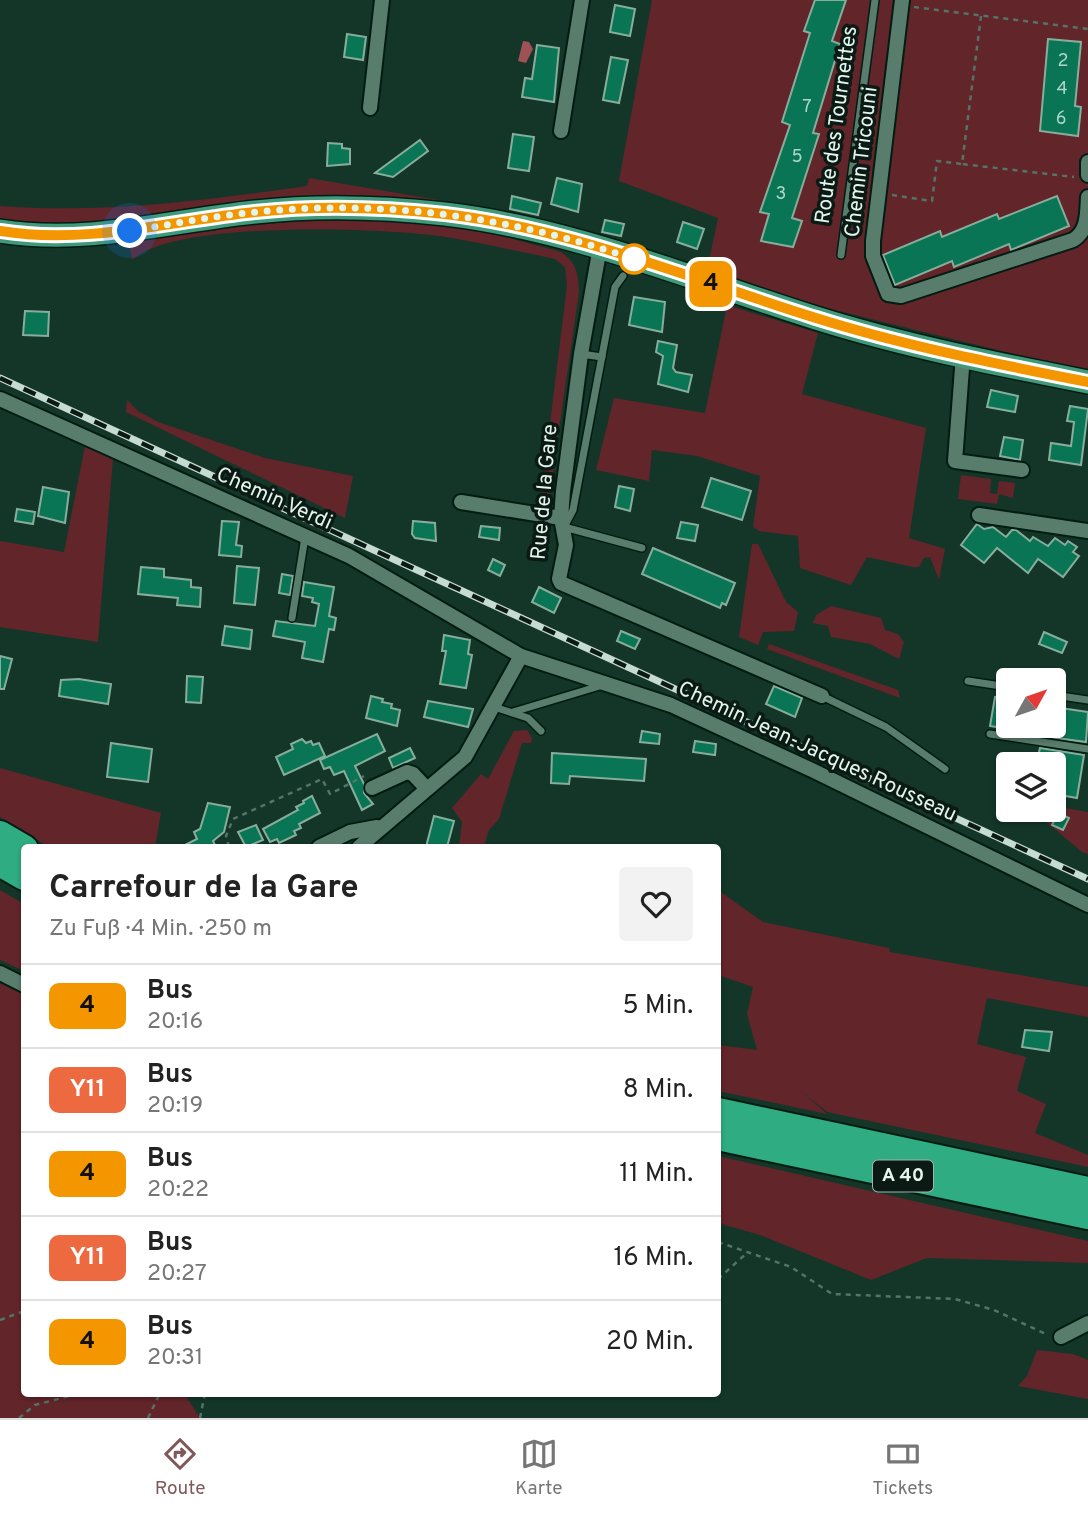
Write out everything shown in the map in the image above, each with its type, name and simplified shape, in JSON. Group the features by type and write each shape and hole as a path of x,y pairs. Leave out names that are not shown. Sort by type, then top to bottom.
{"highway":[{"path":"0,835 21,847"},
{"path":"0,862 21,874"},
{"name":"A 40","path":"721,1113 1088,1189"},
{"name":"A 40","path":"721,1137 1088,1215"}],"main road":[{"path":"0,231 85,236 254,212 376,208 479,219 600,247 818,319 962,355 1088,382"}],"street":[{"path":"370,108 382,0"},
{"path":"561,131 582,0"},
{"name":"Chemin Tricouni","path":"902,3 878,193 873,256 888,294 901,296 1073,240 1082,235 1086,225 1088,197"},
{"path":"1082,176 1088,162"},
{"name":"Rue de la Gare","path":"600,247 580,354 563,522 566,545 558,573 561,583 822,696"},
{"path":"962,355 955,461 1022,470"},
{"name":"Chemin Verdi","path":"0,399 349,556 521,656"},
{"path":"461,502 563,522"},
{"path":"979,515 1088,531"},
{"path":"362,844 470,750 521,656"},
{"name":"Chemin Jean-Jacques Rousseau","path":"521,656 671,705 814,771 1088,905"},
{"path":"375,787 407,772 413,774 427,789"},
{"path":"325,844 350,832 381,826"},
{"path":"0,973 21,984"},
{"path":"1061,1337 1086,1329"}],"lane":[{"name":"Route des Tournettes","path":"841,255 875,0"},
{"path":"623,276 615,287 573,510 563,522 642,548"},
{"path":"580,354 602,357"},
{"path":"292,618 305,536"},
{"path":"968,681 996,685"},
{"path":"513,712 607,684"},
{"path":"822,696 886,727 945,769"},
{"path":"1066,697 1088,701"},
{"path":"494,707 528,718 541,731"},
{"path":"990,734 1088,750"}],"path":[{"path":"902,3 1088,29"},
{"path":"962,164 981,16"},
{"path":"878,193 932,201 937,161 1082,176"},
{"path":"228,844 226,836 233,819 322,779 330,794 369,773 375,787"},
{"path":"721,1243 791,1268 832,1294 955,1299 994,1310 1043,1334 1061,1337"},
{"path":"721,1276 748,1252"},
{"path":"0,1320 21,1312"},
{"path":"19,1418 35,1405 66,1397"},
{"path":"148,1418 158,1397"},
{"path":"200,1418 204,1397"}],"shaded area":[{"path":"652,0 1088,0 1088,372 814,305 707,270 718,218 619,181"},
{"path":"523,41 529,42 533,49 526,63 518,61"},
{"path":"309,178 456,203 382,197 308,196 98,222 65,224 0,220 0,206 78,208 154,204 307,186"},
{"path":"324,219 431,223 486,232 561,252 570,260 577,274 579,292 548,506 540,505 567,285 565,267 555,259 440,236 372,231 279,230 189,238 155,247 132,260 129,243 218,228"},
{"path":"727,305 818,333 802,394 926,428 909,538 945,549 939,580 930,557 924,558 919,567 913,567 867,557 851,585 800,568 798,536 759,531 753,527 760,476 697,456 652,450 649,481 596,470 614,398 705,413"},
{"path":"127,400 138,411 158,422 265,458 353,476 345,518 126,412"},
{"path":"85,446 113,458 98,642 0,627 0,541 64,552"},
{"path":"961,475 991,479 990,493 997,494 999,481 1015,483 1013,498 999,494 997,504 958,499"},
{"path":"752,544 758,544 786,602 798,612 794,631 763,632 758,645 739,637"},
{"path":"831,606 881,618 885,630 898,634 904,642 899,659 870,644 831,637 828,626 813,623 816,615"},
{"path":"769,644 898,690 900,698 767,649"},
{"path":"527,730 532,738 531,743 522,743 499,819 489,830 485,844 459,844 462,822 452,808 481,774 488,779 514,731"},
{"path":"0,768 161,813 156,844 44,844 0,817"},
{"path":"1066,808 1088,812 1088,854 1046,822 1066,822"},
{"path":"0,890 21,902 21,970 0,960"},
{"path":"721,892 763,922 889,948 890,952 1088,987 1088,1017 987,998 977,1044 1026,1057 1017,1091 1046,1104 1035,1133 1088,1155 1088,1167 827,1112 800,1090 827,1114 721,1092 721,1045 757,1050 747,1014 753,987 721,976"},
{"path":"0,980 21,990 21,1397 187,1397 200,1418 0,1418"},
{"path":"721,1157 1088,1241 1088,1263 927,1258 871,1280 760,1235 721,1224"},
{"path":"1037,1350 1073,1354 1088,1360 1088,1399 1018,1386 1027,1376"}],"building":[{"path":"815,0 846,0 832,41 840,44 813,133 819,134 792,218 802,221 793,247 761,241 769,214 760,212 790,125 782,122 810,33 804,31"},
{"path":"615,5 635,9 630,36 610,32"},
{"path":"347,34 366,37 363,60 344,57"},
{"path":"1048,39 1081,42 1075,106 1081,107 1078,136 1040,131"},
{"path":"537,45 559,48 554,102 522,97 525,78 532,79"},
{"path":"611,57 628,60 619,103 603,100"},
{"path":"513,134 534,137 529,171 508,168"},
{"path":"420,140 428,151 393,177 375,173"},
{"path":"328,143 342,144 342,148 350,149 350,164 327,166"},
{"path":"557,178 582,184 578,212 551,204"},
{"path":"512,196 541,203 538,215 510,209"},
{"path":"1057,196 1069,226 1011,250 1009,244 954,267 952,261 895,285 883,255 940,231 942,237 997,214 999,219"},
{"path":"605,220 624,224 621,236 602,232"},
{"path":"683,222 704,229 697,249 677,242"},
{"path":"634,297 665,302 662,332 629,325"},
{"path":"25,311 49,312 48,336 23,335"},
{"path":"658,341 677,345 673,368 676,372 692,375 688,392 658,384 663,356 656,352"},
{"path":"991,390 1018,396 1015,412 987,407"},
{"path":"1070,406 1088,409 1081,465 1049,460 1051,443 1071,446 1074,422 1067,421"},
{"path":"1004,437 1023,440 1020,460 1000,456"},
{"path":"711,478 751,491 742,520 702,507"},
{"path":"619,486 634,489 630,511 615,507"},
{"path":"43,487 69,492 65,523 38,516"},
{"path":"17,509 35,512 33,524 15,521"},
{"path":"222,521 239,522 236,545 242,546 241,557 219,555"},
{"path":"413,521 435,523 436,541 415,538 412,534"},
{"path":"681,522 698,525 695,541 677,538"},
{"path":"977,524 984,529 993,527 1006,537 1012,530 1016,530 1030,541 1033,537 1048,546 1055,538 1065,545 1068,541 1077,547 1073,552 1079,556 1063,577 1038,559 1028,573 997,548 984,563 961,545"},
{"path":"481,526 500,528 499,540 479,537"},
{"path":"653,548 735,583 726,605 722,603 720,608 642,574"},
{"path":"493,559 505,565 500,576 488,570"},
{"path":"237,566 259,568 255,605 234,603"},
{"path":"141,567 164,569 164,577 191,580 191,587 201,588 200,607 177,605 178,598 138,594"},
{"path":"282,574 293,576 290,595 279,593"},
{"path":"304,582 334,587 329,616 336,618 334,630 329,629 323,662 302,658 305,642 273,636 276,621 315,626 319,604 312,602 313,598 302,596"},
{"path":"539,587 561,598 554,613 532,602"},
{"path":"225,626 252,630 250,649 222,645"},
{"path":"621,631 640,639 635,649 617,641"},
{"path":"1044,632 1067,642 1062,653 1039,644"},
{"path":"444,635 470,640 468,654 472,655 466,688 440,684 446,651 442,651"},
{"path":"0,656 12,659 4,689 0,689"},
{"path":"187,676 203,677 201,703 186,702"},
{"path":"79,679 111,684 108,704 59,696 61,680"},
{"path":"774,686 802,698 795,717 766,704"},
{"path":"371,696 383,699 382,702 392,704 391,708 400,710 397,726 366,718"},
{"path":"995,697 996,697 996,727 990,726"},
{"path":"428,701 473,709 468,727 424,717"},
{"path":"1066,709 1088,712 1086,742 1057,738 1066,738"},
{"path":"642,731 660,734 659,744 640,742"},
{"path":"377,734 385,751 355,766 364,784 364,793 373,804 362,810 344,771 334,775 330,767 324,769 320,760"},
{"path":"302,739 306,743 311,741 313,745 319,743 325,756 284,775 276,757 293,749 291,744"},
{"path":"695,741 716,744 715,755 693,752"},
{"path":"111,743 152,749 148,782 107,777"},
{"path":"410,748 415,758 393,768 389,758"},
{"path":"1040,748 1065,752 1039,752"},
{"path":"1066,752 1084,755 1077,798 1066,796"},
{"path":"552,753 646,759 644,781 570,776 569,784 551,783"},
{"path":"312,796 320,813 299,824 301,828 294,831 296,835 279,843 277,839 270,842 263,829 298,810 296,807"},
{"path":"208,803 230,807 224,832 213,841 214,844 187,844 197,839 194,832 200,829"},
{"path":"434,816 454,821 448,844 427,844"},
{"path":"1066,817 1069,818 1063,830 1052,825 1054,822 1066,822"},
{"path":"256,825 263,840 244,844 238,832"},
{"path":"1025,1030 1052,1032 1049,1051 1022,1047"}],"railway":[{"path":"0,378 1088,879"}],"bus line":[{"name":"4","path":"0,231 62,237 85,236 254,212 316,208 376,208 448,214 561,236 600,247 857,330 1088,382"}],"route":[{"path":"130,231 254,212 376,208 448,214 526,228 634,259"}]}
